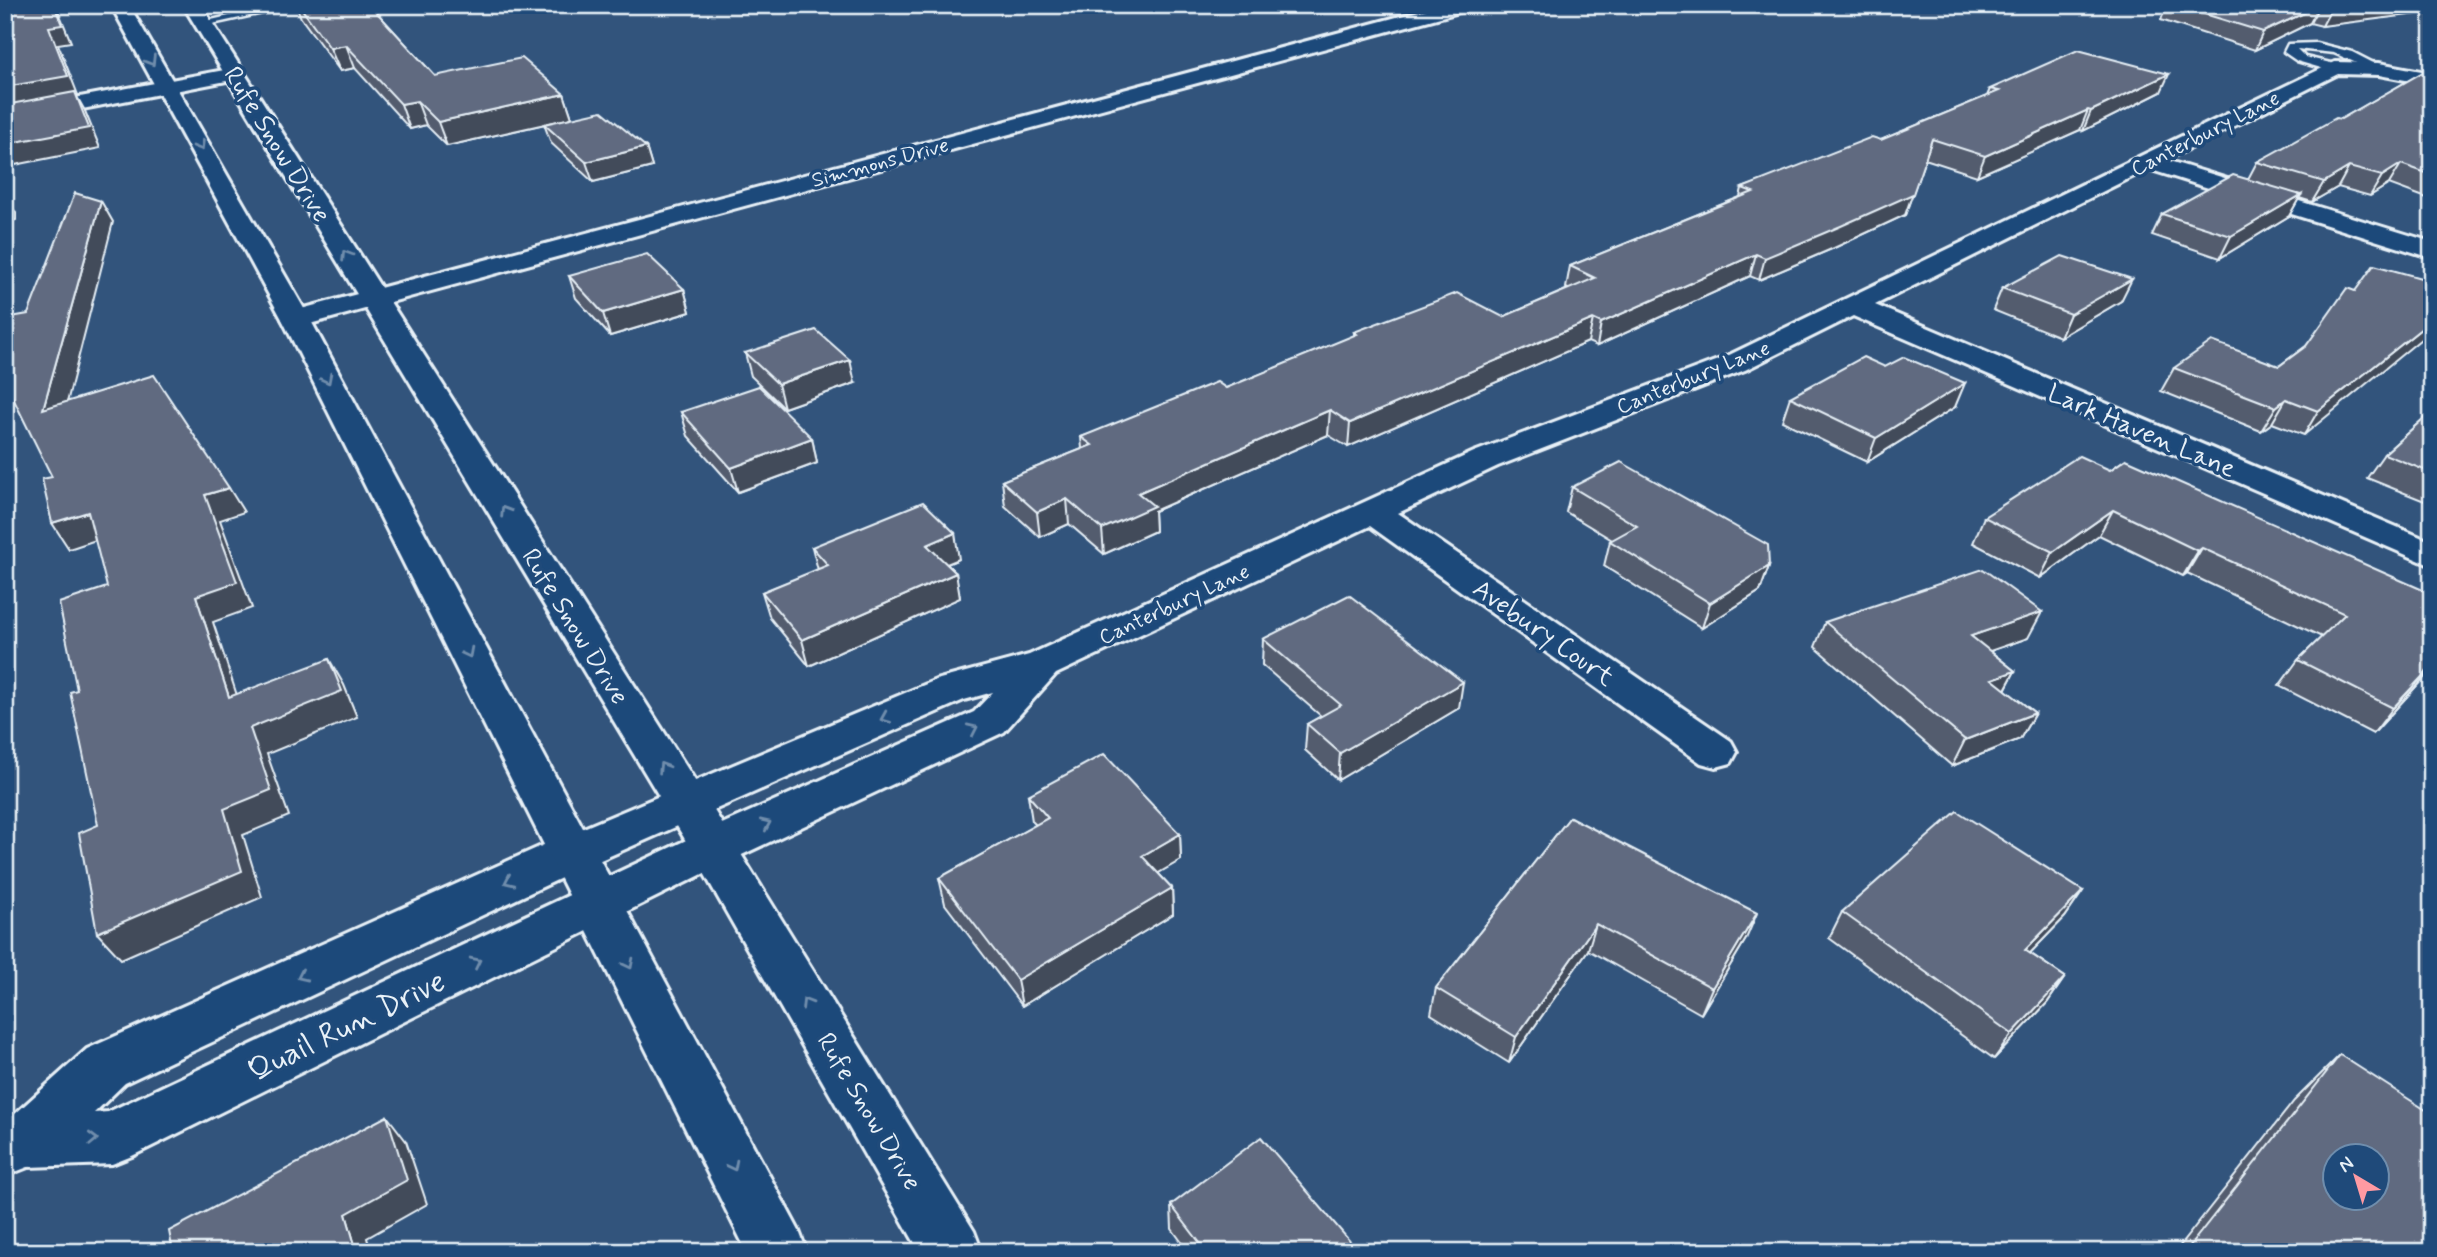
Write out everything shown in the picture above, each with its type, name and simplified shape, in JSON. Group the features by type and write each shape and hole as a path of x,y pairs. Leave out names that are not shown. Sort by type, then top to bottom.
{"street":[{"path":"120,5 296,319 778,1252"},
{"name":"Simmons Drive","path":"296,319 1464,5"},
{"name":"Rufe Snow Drive","path":"197,14 686,803 953,1252"},
{"name":"Canterbury Lane","path":"634,826 950,690 1042,665 1486,459 1734,364 2335,68 2379,69"},
{"path":"2379,69 2432,79"},
{"path":"5,118 235,74"},
{"path":"2148,162 2432,250"},
{"name":"Lark Haven Lane","path":"1852,305 2432,555"},
{"name":"Avebury Court","path":"1373,512 1716,751"},
{"name":"Canterbury Lane","path":"660,874 989,722 1042,665"},
{"name":"Quail Run Drive","path":"15,1145 106,1066 634,826"},
{"name":"Quail Run Drive","path":"15,1145 111,1138 660,874"}],"lane":[{"path":"197,14 295,5"},
{"name":"Canterbury Lane","path":"2335,68 2301,59 2290,52 2292,46 2342,50 2379,69"}],"building":[{"path":"5,5 54,5 62,25 49,27 68,76 5,87"},
{"path":"299,5 370,5 435,76 522,58 564,94 438,122 417,101 401,104 346,45 330,48"},
{"path":"2175,5 2362,5 2331,9 2319,6 2263,32"},
{"path":"2078,50 2169,74 1985,156 1932,139 1913,194 1765,258 1756,254 1601,323 1593,319 1350,423 1330,410 1138,493 1154,506 1102,529 1067,499 1037,512 1002,481 1092,445 1081,437 1217,382 1226,388 1357,334 1354,332 1457,293 1503,317 1595,278 1570,266 1753,192 1742,188 1872,137 1881,140 1999,91 1990,89"},
{"path":"2432,67 2432,175 2401,164 2382,176 2349,167 2324,182 2257,162 2336,118 2341,119"},
{"path":"75,92 89,128 5,144 5,105"},
{"path":"602,111 646,147 586,162 544,124"},
{"path":"2233,175 2301,195 2231,236 2162,214"},
{"path":"75,193 101,201 43,409 154,375 229,488 205,495 237,582 196,596 229,697 329,659 342,691 250,728 271,790 224,809 242,871 97,933 79,833 98,825 70,692 77,690 59,603 107,587 88,512 52,523 42,479 52,477 5,382 5,318 28,314"},
{"path":"647,254 684,289 603,313 569,276"},
{"path":"2062,256 2132,279 2070,314 2002,288"},
{"path":"2374,265 2432,281 2432,320 2318,411 2286,399 2276,407 2174,368 2212,341 2279,366 2306,346 2347,288 2355,291"},
{"path":"816,330 850,360 778,384 745,353"},
{"path":"1863,357 1885,367 1904,357 1965,383 1876,438 1790,397"},
{"path":"759,386 812,438 731,468 681,412"},
{"path":"2432,411 2432,473 2384,454"},
{"path":"2079,456 2110,470 2126,459 2432,594 2432,666 2393,708 2298,660 2345,614 2202,548 2198,551 2113,510 2053,552 1984,517"},
{"path":"1621,462 1768,545 1769,566 1710,603 1610,541 1637,526 1572,487"},
{"path":"923,502 955,533 927,545 956,573 802,640 762,592 828,565 812,547"},
{"path":"1983,569 2042,612 1971,636 2015,671 1992,679 2035,713 1965,740 1825,622"},
{"path":"1349,595 1463,682 1340,753 1307,724 1341,705 1263,639"},
{"path":"1104,754 1180,834 1142,856 1172,888 1017,980 939,878 1048,818 1028,795"},
{"path":"1957,811 2083,891 2025,950 2065,977 2012,1034 1842,912"},
{"path":"1570,817 1757,913 1712,988 1596,924 1516,1037 1436,988"},
{"path":"2340,1055 2432,1114 2432,1252 2185,1252"},
{"path":"387,1116 407,1180 346,1214 357,1252 173,1252 169,1231"},
{"path":"1261,1137 1359,1252 1207,1252 1171,1205"}]}
